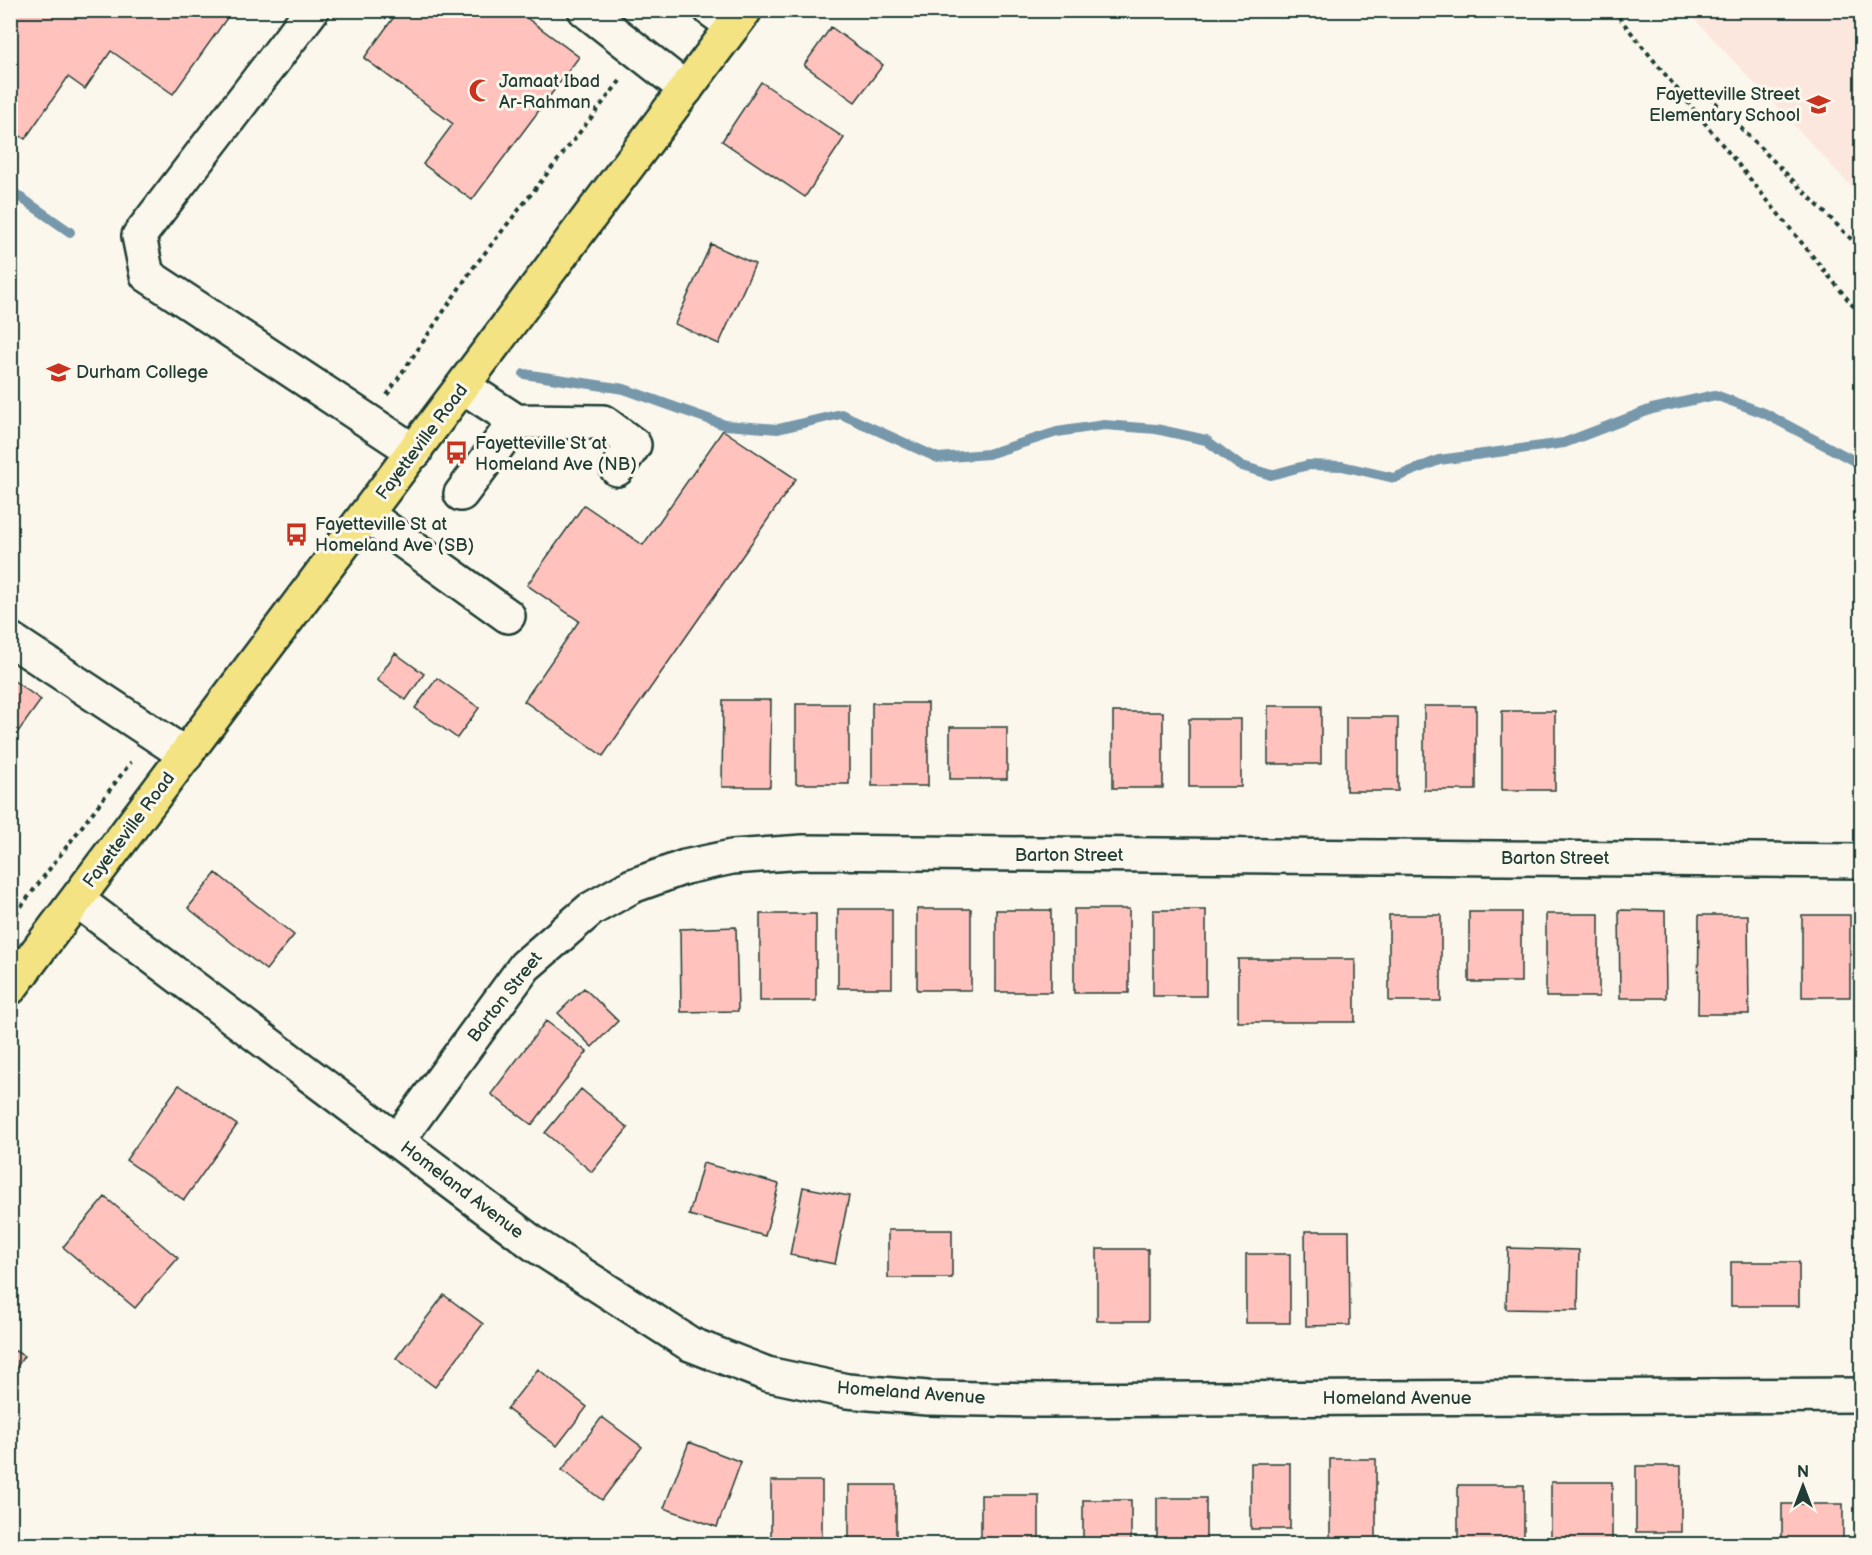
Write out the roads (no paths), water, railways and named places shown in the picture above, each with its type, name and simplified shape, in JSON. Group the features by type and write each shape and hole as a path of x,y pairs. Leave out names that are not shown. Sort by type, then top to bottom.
{"main road":[{"name":"Fayetteville Road","path":"10,988 686,89 730,16"}],"street":[{"path":"312,10 139,236 147,275 415,452"},
{"path":"585,10 686,89"},
{"path":"464,387 516,421 603,422 634,445 616,469"},
{"path":"461,494 516,421"},
{"path":"367,515 508,616"},
{"path":"10,639 186,755"},
{"name":"Barton Street","path":"397,1141 525,966 560,933 591,909 632,886 685,867 732,857 803,852 1862,861"},
{"name":"Homeland Avenue","path":"76,900 534,1244 690,1344 767,1374 847,1391 927,1398 1041,1400 1862,1395"}],"waterway":[{"path":"10,190 70,232"},
{"path":"524,374 624,389 725,425 778,429 841,414 938,458 988,454 1057,432 1104,425 1156,429 1206,440 1239,465 1271,475 1308,465 1342,466 1394,478 1439,460 1564,443 1652,409 1715,395 1764,413 1862,465"}],"place":[{"name":"Jamaat Ibad Ar-Rahman","path":"481,91"},
{"name":"Fayetteville Street Elementary School","path":"1818,104"},
{"name":"Durham College","path":"58,372"},
{"name":"Fayetteville St at Homeland Ave (NB)","path":"457,453"},
{"name":"Fayetteville St at Homeland Ave (SB)","path":"297,534"}]}
